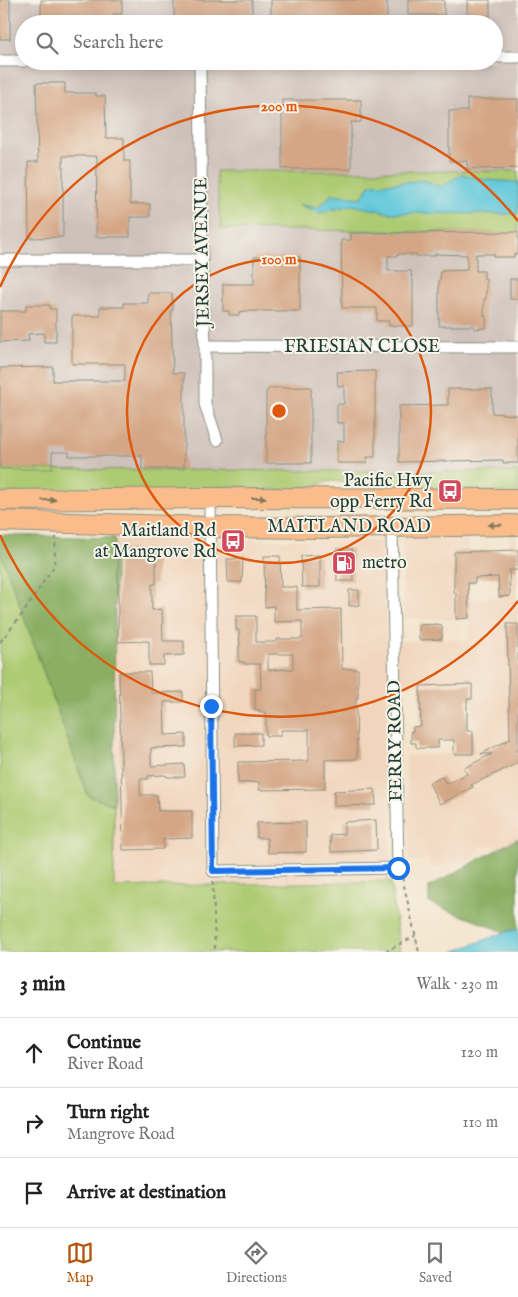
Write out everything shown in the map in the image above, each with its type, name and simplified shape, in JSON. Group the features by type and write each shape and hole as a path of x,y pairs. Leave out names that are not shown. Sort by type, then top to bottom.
{"highway":[{"name":"MAITLAND ROAD","path":"0,500 210,498 518,499"},
{"name":"MAITLAND ROAD","path":"0,521 324,528 518,525"}],"street":[{"path":"503,58 518,57"},
{"path":"0,61 15,61"},
{"name":"JERSEY AVENUE","path":"200,70 205,404 217,440"},
{"path":"0,260 202,260"},
{"name":"FRIESIAN CLOSE","path":"205,346 518,348"},
{"path":"210,498 213,871 398,868"},
{"name":"FERRY ROAD","path":"392,527 398,868"}],"path":[{"path":"0,642 24,612 54,566 56,523"},
{"path":"398,868 419,952"},
{"path":"213,871 215,952"},
{"path":"386,952 415,936"}],"shaded area":[{"path":"0,0 518,0 518,171 216,171 518,233 518,472 0,469"},
{"path":"508,536 518,536 518,840 498,850 494,846 481,847 473,859 432,868 428,859 409,862 406,756 474,753 472,684 387,685 391,881 114,887 115,538 382,541 387,642 470,639 469,619 404,619 402,538 468,537 470,599 511,596"}],"green space":[{"path":"216,171 518,171 518,233 221,229"},
{"path":"0,469 518,472 518,493 384,489 331,481 296,490 259,490 233,486 216,488 202,494 0,493"},
{"path":"0,535 115,538 114,805 88,796 0,550"},
{"path":"0,550 88,795 114,805 114,887 391,881 400,952 0,952"},
{"path":"518,838 518,929 505,932 429,903 429,887"}],"water":[{"path":"462,174 487,180 518,182 518,214 390,213 352,205 320,213 298,204 317,208 333,194 361,198 371,184 424,180 441,187"},
{"path":"518,929 518,952 453,952 505,932"}],"building":[{"path":"0,0 10,0 10,39 0,39"},
{"path":"41,0 122,0 122,14 41,15"},
{"path":"174,0 252,0 252,15 174,15"},
{"path":"271,0 387,0 387,15 271,15"},
{"path":"408,0 444,0 444,15 408,15"},
{"path":"467,0 490,0 490,15 467,15"},
{"path":"36,83 65,83 65,93 96,93 96,96 105,96 106,138 124,138 124,161 130,161 130,204 150,204 150,217 130,217 130,237 96,237 97,156 63,156 63,237 29,238 28,162 38,162"},
{"path":"467,99 518,99 518,168 467,169 467,161 449,161 449,111 467,111"},
{"path":"282,100 361,100 361,122 351,122 351,169 282,169"},
{"path":"518,232 518,254 514,254 514,257 494,257 494,254 476,254 476,271 484,271 484,279 486,279 484,316 486,316 486,328 474,329 474,326 439,326 439,280 441,271 467,270 467,255 435,254 435,256 416,256 416,254 398,254 398,256 388,256 388,271 411,271 413,280 413,326 389,326 389,321 377,321 377,308 342,308 341,240 351,240 351,233"},
{"path":"254,257 300,257 300,311 245,311 239,312 239,315 229,315 229,311 223,311 223,284 254,284"},
{"path":"510,279 518,279 518,299 510,299"},
{"path":"148,293 172,293 173,373 184,373 184,469 142,469 142,456 69,456 69,452 52,452 52,469 0,469 0,368 53,367 53,381 125,381 125,364 72,364 72,316 100,316 100,307 124,307 124,303 148,303"},
{"path":"26,305 50,305 50,309 56,309 56,342 44,342 44,333 28,334 29,341 0,342 0,311 26,311"},
{"path":"375,371 375,457 367,457 367,463 337,463 337,441 344,441 344,423 337,423 337,404 344,404 344,386 338,386 337,372"},
{"path":"311,387 311,463 266,463 266,392 270,388"},
{"path":"448,389 492,389 492,413 518,415 518,463 503,463 503,460 399,462 399,406 448,405"},
{"name":"metro","path":"336,549 352,549 353,581 337,581"},
{"path":"118,550 152,550 152,552 156,552 156,584 152,584 152,610 162,609 163,641 184,641 184,655 164,656 164,665 149,665 149,641 118,642"},
{"path":"518,550 518,570 509,570 510,596 499,597 498,577 475,578 475,583 468,583 469,618 456,619 454,552"},
{"path":"320,555 320,587 302,587 301,556"},
{"path":"264,556 280,556 281,587 297,587 297,610 341,609 342,669 358,669 358,698 356,698 357,759 325,760 325,789 259,790 259,782 238,783 238,762 309,761 309,730 281,730 281,736 266,736 266,712 255,710 255,689 261,689 260,664 244,664 244,662 239,662 239,630 236,630 236,616 256,616 256,642 277,642 277,639 302,639 302,621 274,622 274,606 265,607","holes":["268,654 293,654 293,669 268,670"]},
{"path":"243,558 242,582 228,582 227,559"},
{"path":"349,590 359,590 359,605 349,606"},
{"path":"507,624 518,624 518,763 471,785 473,787 440,804 429,783 442,777 446,784 467,774 464,768 492,754 481,754 510,739"},
{"path":"419,625 442,625 442,639 419,640"},
{"path":"119,672 150,672 151,693 183,692 183,702 164,702 165,735 186,734 186,747 151,748 151,766 184,764 185,777 167,777 164,775 148,776 148,779 140,779 140,795 157,795 158,811 192,811 192,838 163,839 163,849 123,850"},
{"path":"472,684 472,699 467,699 467,731 473,731 473,754 454,754 454,740 438,740 438,747 436,748 418,748 416,743 411,743 413,727 421,726 420,686"},
{"path":"235,733 261,733 261,745 235,746"},
{"path":"375,789 376,805 334,806 334,791"},
{"path":"376,820 377,850 331,852 330,835 344,834 344,822"},
{"path":"306,822 306,852 268,853 267,838 257,838 257,823"}],"place":[{"name":"Pacific Hwy opp Ferry Rd","path":"450,491"},
{"name":"Maitland Rd at Mangrove Rd","path":"233,541"},
{"name":"metro","path":"344,563"}],"route":[{"path":"211,706 213,871 398,868"}]}
